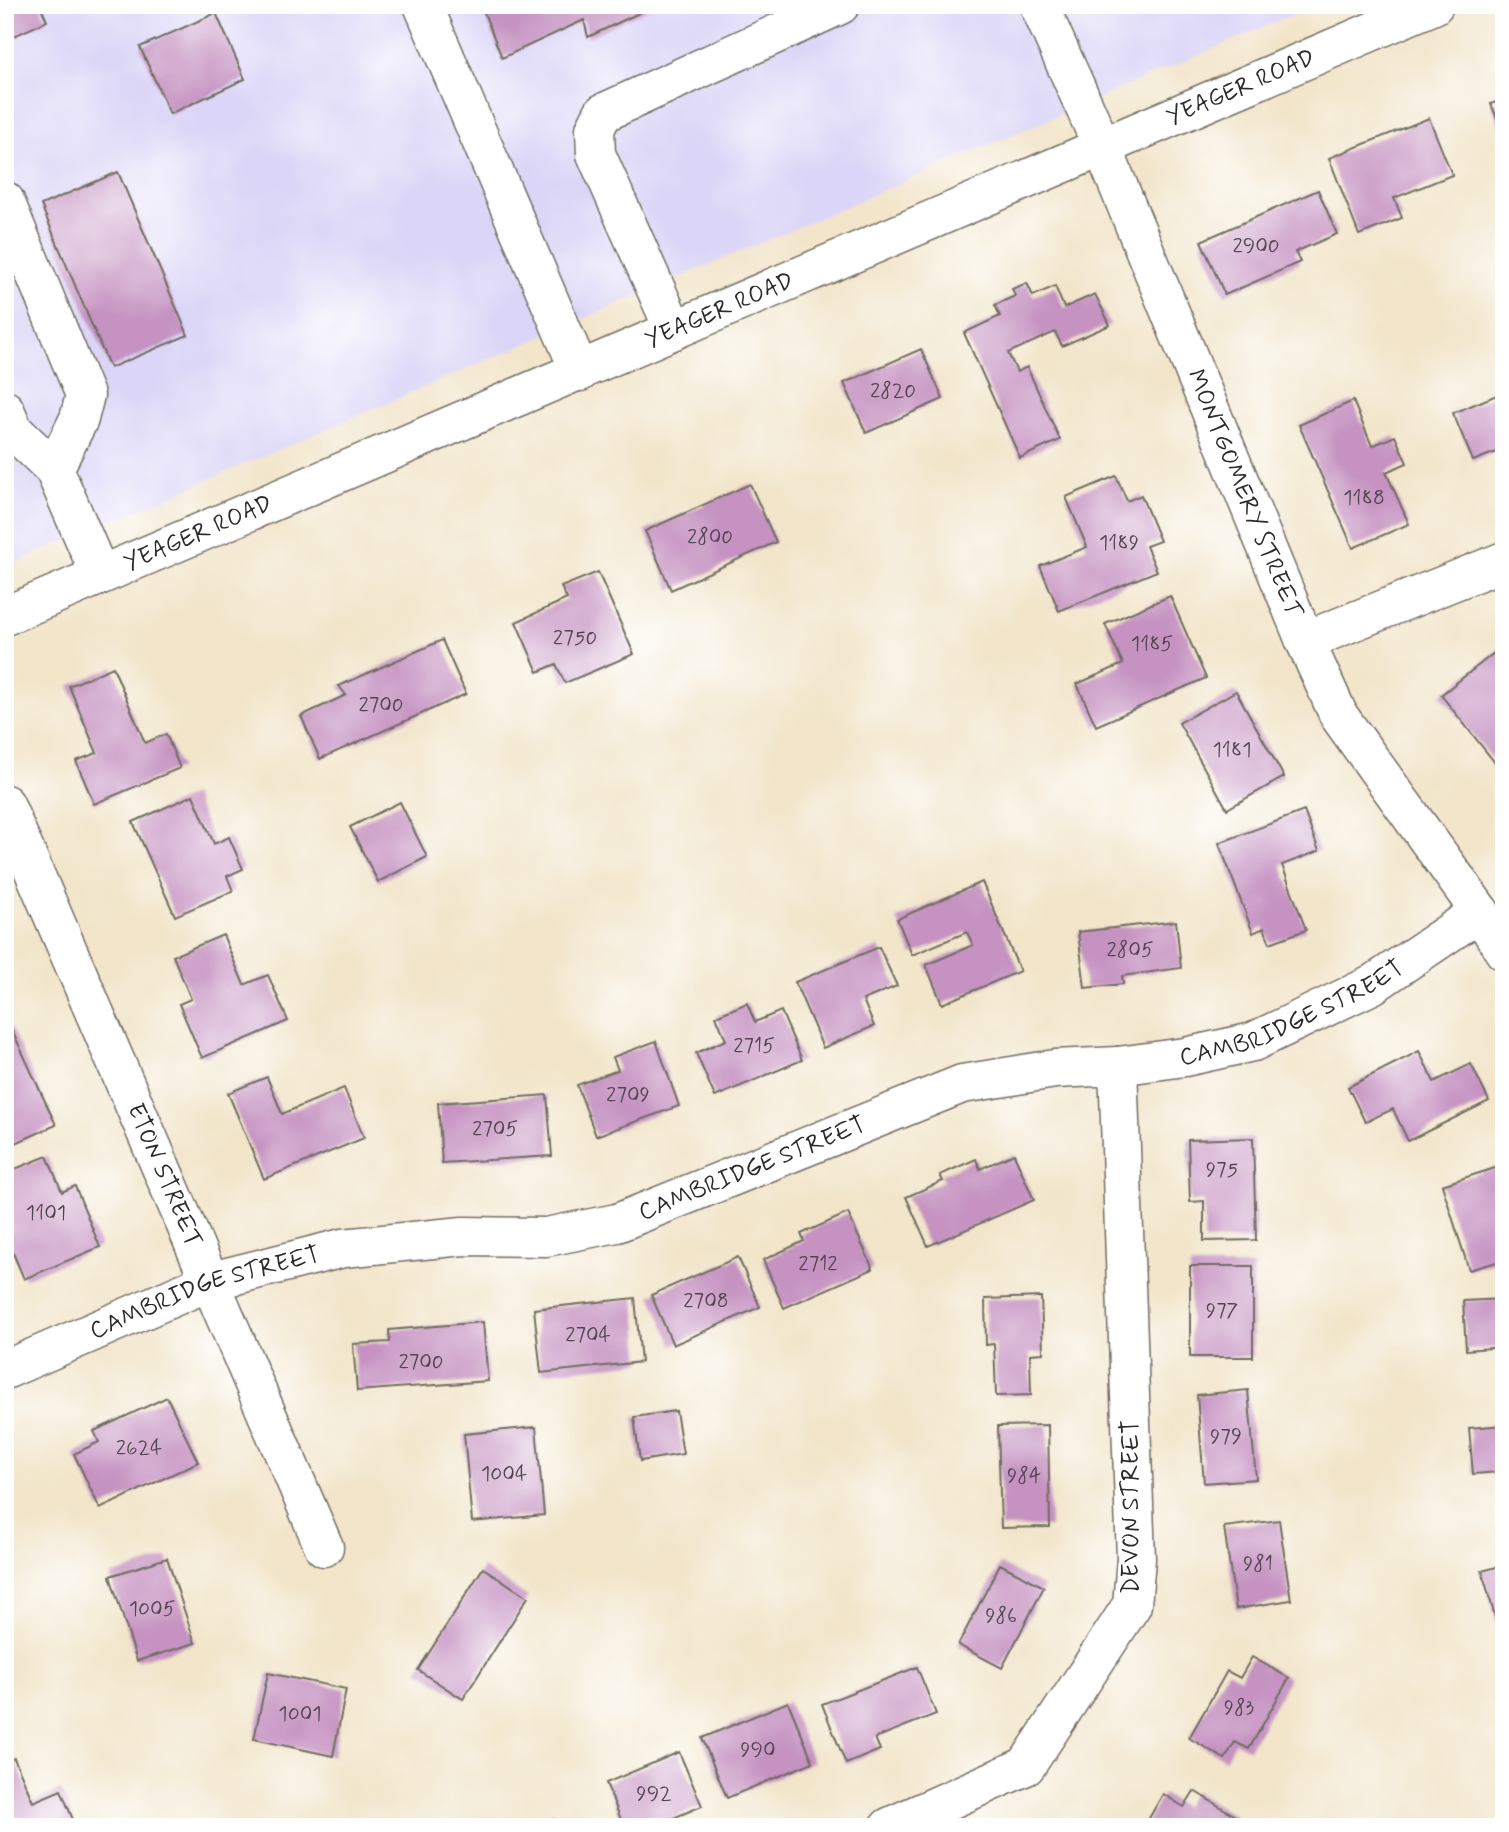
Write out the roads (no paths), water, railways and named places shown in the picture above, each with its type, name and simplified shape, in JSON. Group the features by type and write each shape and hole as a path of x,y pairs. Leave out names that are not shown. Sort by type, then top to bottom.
{"street":[{"path":"424,5 580,372"},
{"path":"674,330 596,154 595,129 603,113 840,5"},
{"name":"MONTGOMERY STREET","path":"1040,5 1102,146 1304,641 1339,716 1480,912 1504,951"},
{"name":"YEAGER ROAD","path":"5,616 1434,5"},
{"path":"5,201 85,395 79,419 54,469"},
{"path":"5,410 14,431 54,469 100,575"},
{"path":"1304,641 1504,561"},
{"name":"ETON STREET","path":"5,804 324,1547"},
{"name":"CAMBRIDGE STREET","path":"5,1370 208,1282 343,1248 463,1236 545,1237 617,1223 962,1084 1055,1069 1118,1066 1185,1057 1253,1042 1372,985 1480,912"},
{"name":"DEVON STREET","path":"889,1827 1026,1766 1132,1605 1136,1559 1118,1066"}]}
